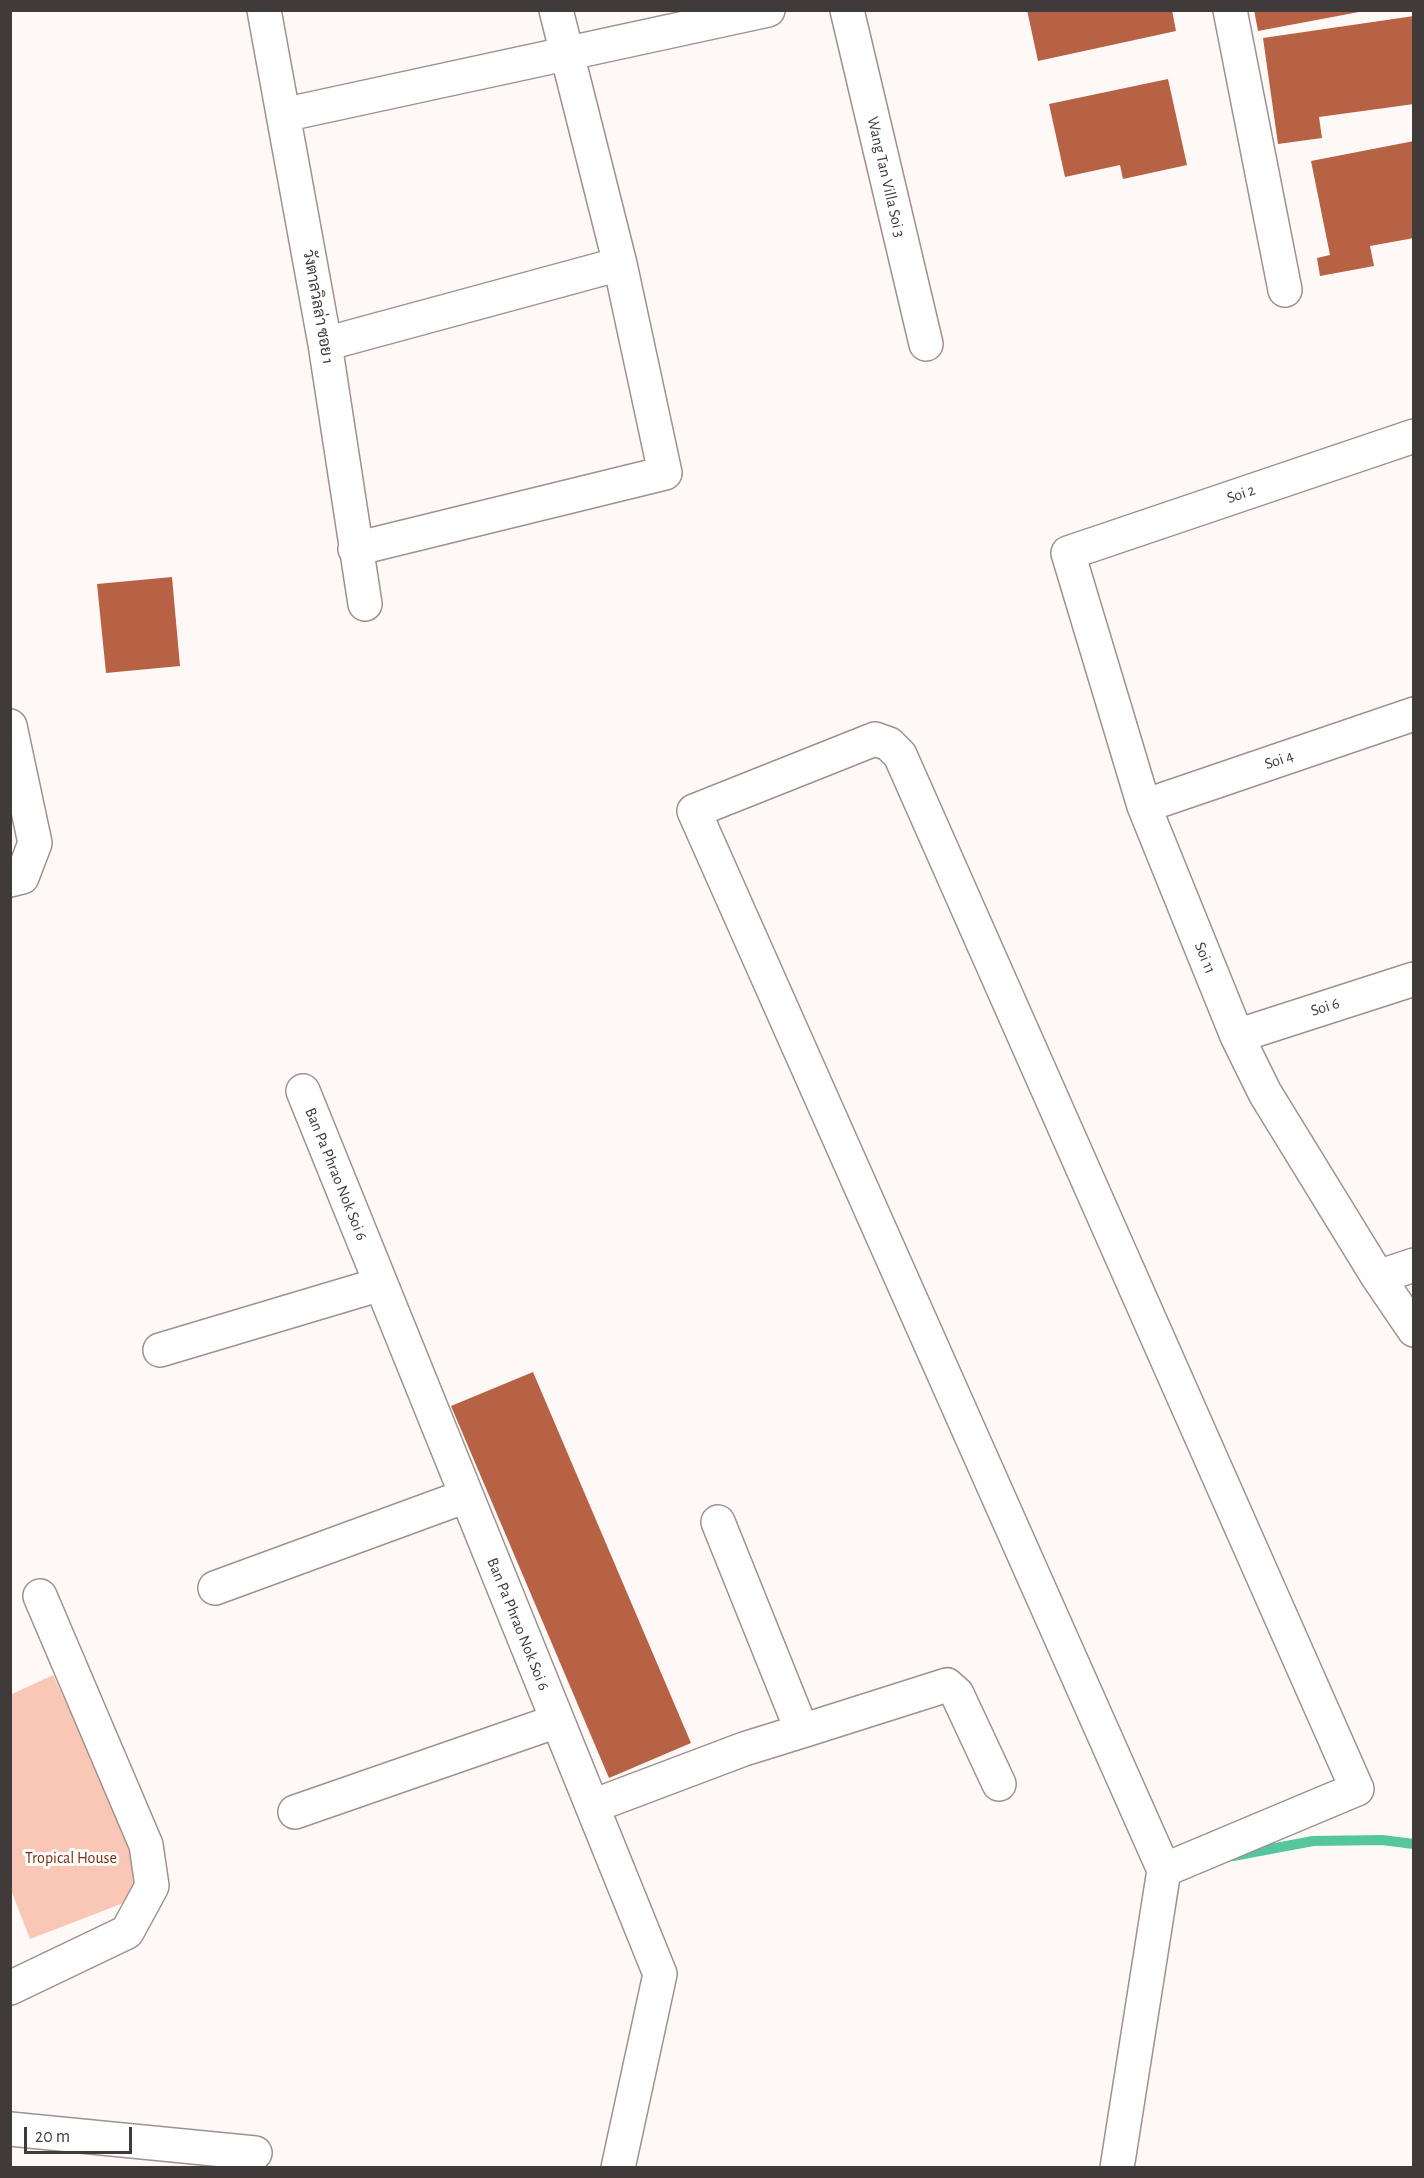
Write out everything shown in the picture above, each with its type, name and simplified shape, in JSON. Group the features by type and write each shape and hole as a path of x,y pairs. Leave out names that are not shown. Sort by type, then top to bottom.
{"street":[{"name":"วังตาลวิลล่า ซอย 1","path":"264,10 325,344 365,604"},
{"path":"355,549 665,473 620,264 556,10"},
{"path":"284,115 768,10"},
{"name":"Wang Tan Villa Soi 3","path":"847,10 926,344"},
{"path":"1230,10 1285,290"},
{"path":"325,344 620,264"},
{"name":"Soi 2","path":"1068,553 1413,436"},
{"name":"Soi 11","path":"1068,553 1144,806 1237,1036 1266,1093 1377,1277 1413,1330"},
{"name":"Soi 4","path":"1144,806 1413,714"},
{"path":"10,726 35,843 22,877 10,880"},
{"path":"1117,2168 1164,1870 694,811 875,739 889,744 900,755 1357,1789 1164,1870"},
{"name":"Soi 6","path":"1237,1036 1413,979"},
{"name":"Ban Pa Phrao Nok Soi 6","path":"303,1091 660,1974 618,2168"},
{"path":"1377,1277 1413,1265"},
{"path":"160,1350 381,1284"},
{"path":"215,1588 466,1496"},
{"path":"718,1522 802,1731"},
{"path":"10,1988 128,1932 152,1886 146,1845 40,1596"},
{"path":"593,1806 744,1749 947,1685 957,1694 999,1784"},
{"path":"295,1812 557,1721"},
{"path":"10,2129 255,2153"}],"green space":[{"name":"Tropical House","path":"53,1675 152,1886 147,1894 30,1939 11,1890 10,1695"}],"building":[{"path":"1027,10 1172,10 1176,31 1038,61"},
{"path":"1254,10 1359,10 1359,12 1258,31"},
{"path":"1414,16 1414,104 1319,117 1322,138 1278,144 1263,38"},
{"path":"1168,79 1187,165 1123,179 1120,165 1065,177 1049,104"},
{"path":"1414,141 1414,238 1370,246 1374,266 1320,276 1317,258 1330,255 1311,161"},
{"path":"172,577 180,666 106,673 97,584"},
{"path":"533,1372 691,1743 609,1778 451,1406"}],"waterway":[{"path":"1233,1856 1313,1841 1382,1840 1414,1844"}]}
